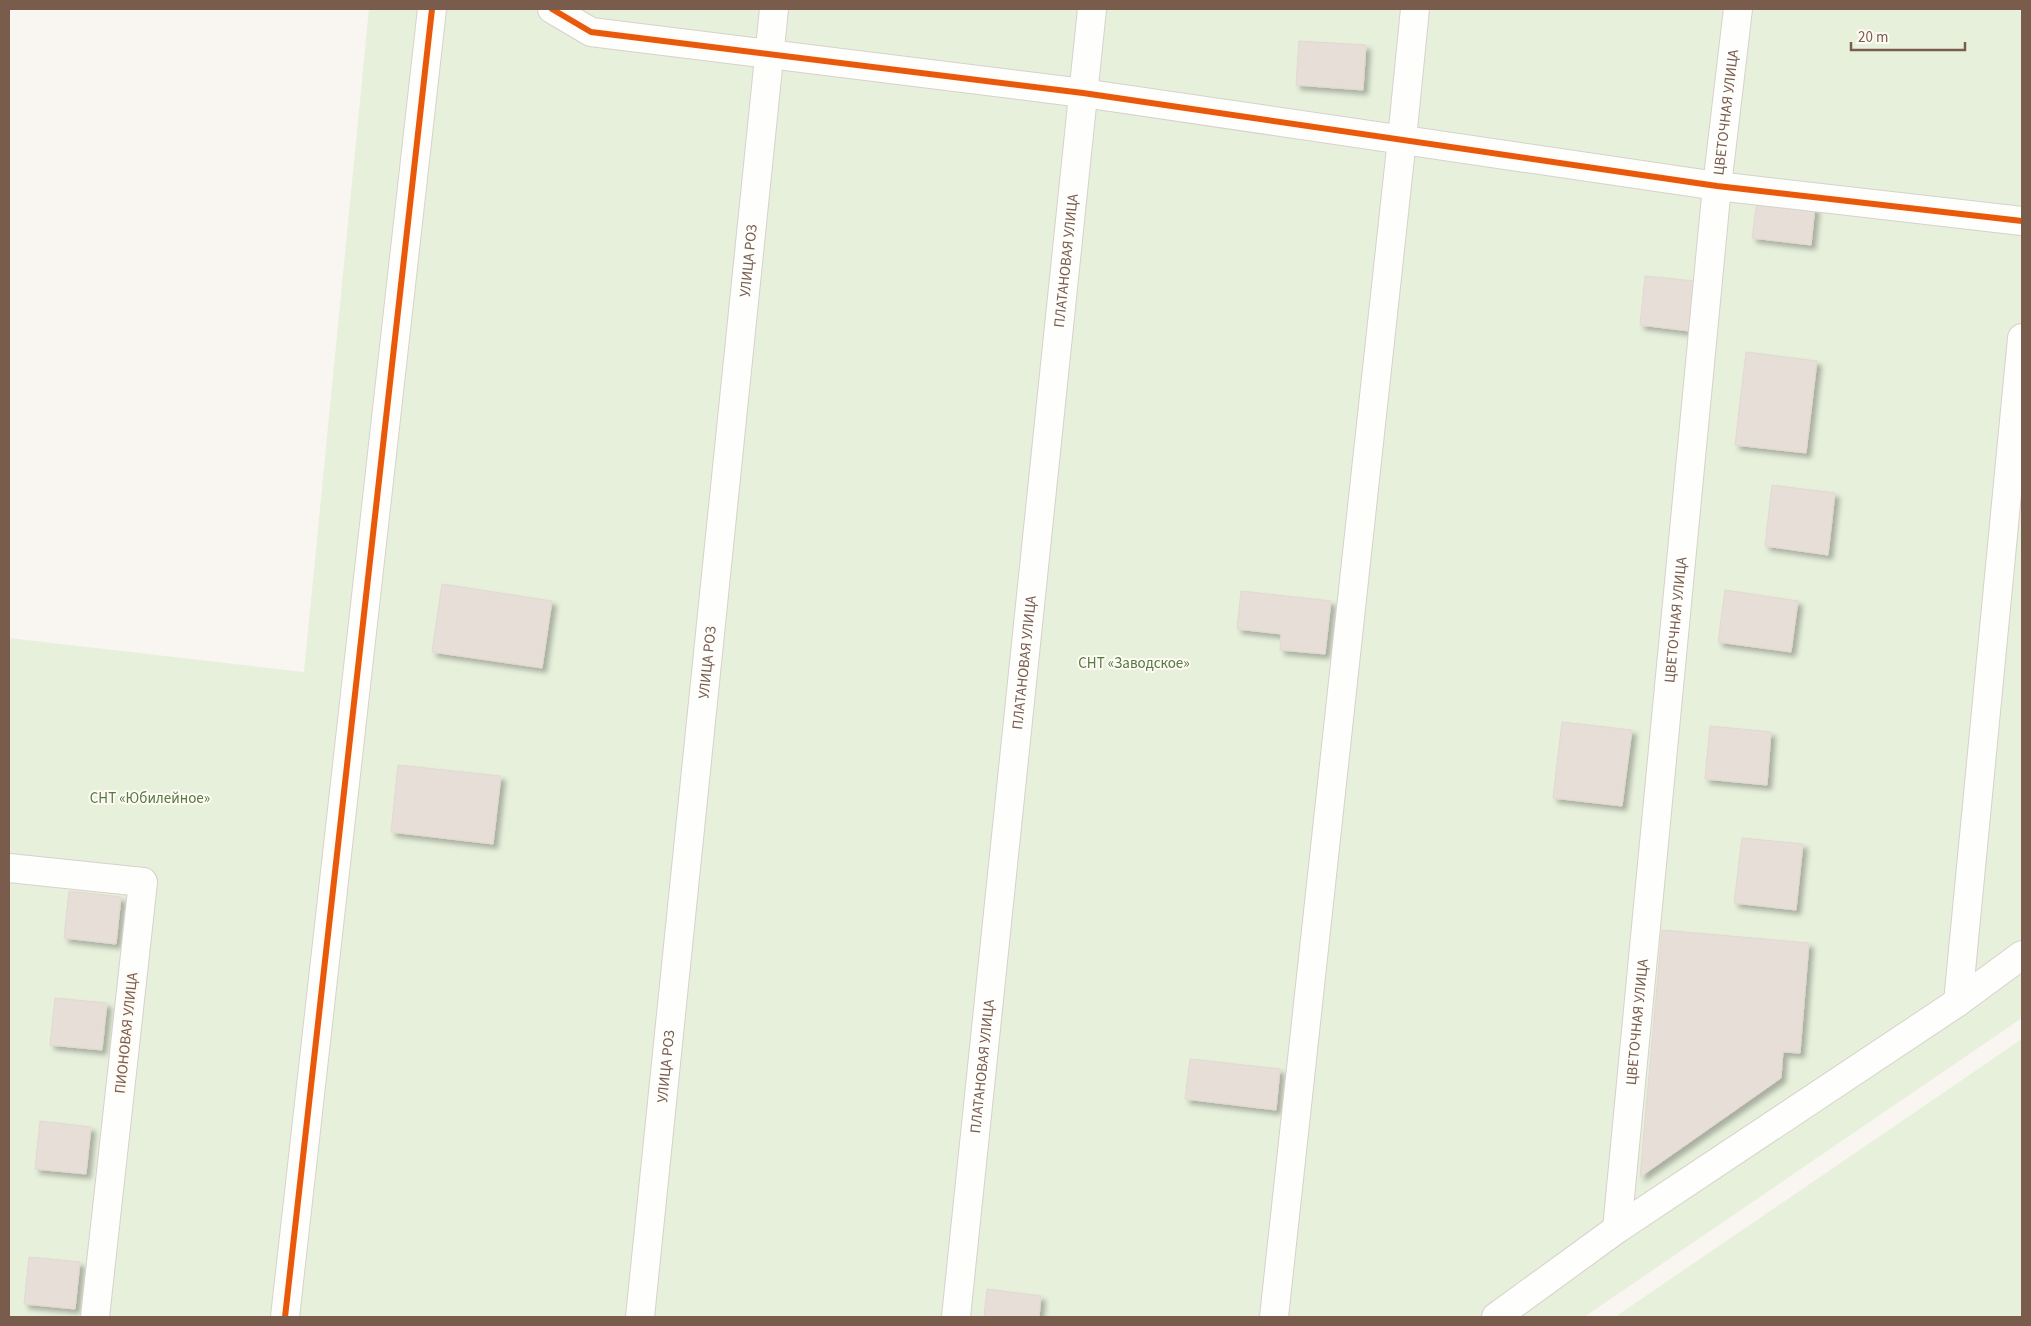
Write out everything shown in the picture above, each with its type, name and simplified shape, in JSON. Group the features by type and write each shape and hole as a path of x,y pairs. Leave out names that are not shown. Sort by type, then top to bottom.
{"street":[{"path":"285,1317 432,9"},
{"path":"552,9 591,32 769,56 1083,93 1402,138 1717,186 2022,221"},
{"name":"УЛИЦА РОЗ","path":"640,1317 774,9"},
{"name":"ПЛАТАНОВАЯ УЛИЦА","path":"956,1317 1092,9"},
{"path":"1274,1317 1402,138 1414,9"},
{"name":"ЦВЕТОЧНАЯ УЛИЦА","path":"1617,1229 1717,186 1738,9"},
{"path":"1958,1002 2022,338"},
{"name":"ПИОНОВАЯ УЛИЦА","path":"9,868 143,882 95,1317"},
{"path":"1496,1317 1617,1229 1958,1002 2022,955"}],"green space":[{"name":"СНТ «Заводское»","path":"369,9 2022,9 2022,1018 1584,1317 9,1317 9,638 304,672"},
{"path":"2022,1039 2022,1317 1615,1317"}],"building":[{"path":"1299,41 1366,45 1363,90 1296,85"},
{"path":"1757,200 1815,207 1811,245 1752,238"},
{"path":"1645,276 1694,281 1689,331 1640,325"},
{"path":"1746,352 1817,361 1806,453 1735,445"},
{"path":"1772,485 1835,493 1828,555 1765,546"},
{"path":"442,584 552,601 542,668 432,652"},
{"path":"1725,590 1798,601 1791,652 1718,642"},
{"path":"1241,591 1331,601 1325,654 1280,650 1281,634 1237,629"},
{"path":"1562,722 1632,730 1622,806 1553,798"},
{"path":"1710,726 1771,732 1767,785 1705,779"},
{"path":"398,765 501,776 493,844 391,832"},
{"path":"1742,838 1803,844 1796,910 1734,903"},
{"path":"69,891 121,897 116,944 64,938"},
{"path":"1662,930 1809,943 1800,1053 1783,1052 1781,1078 1640,1177"},
{"path":"55,998 107,1003 102,1050 50,1045"},
{"path":"1190,1059 1280,1069 1276,1110 1185,1099"},
{"path":"40,1121 91,1127 86,1174 35,1169"},
{"path":"29,1257 80,1262 75,1309 24,1304"},
{"path":"987,1289 1041,1296 1039,1317 984,1317"}],"cycle path":[{"path":"285,1317 432,9"},
{"path":"552,9 591,32 1083,93 1717,186 2022,221"}],"park label":[{"name":"СНТ «Юбилейное»","path":"150,798"}]}
